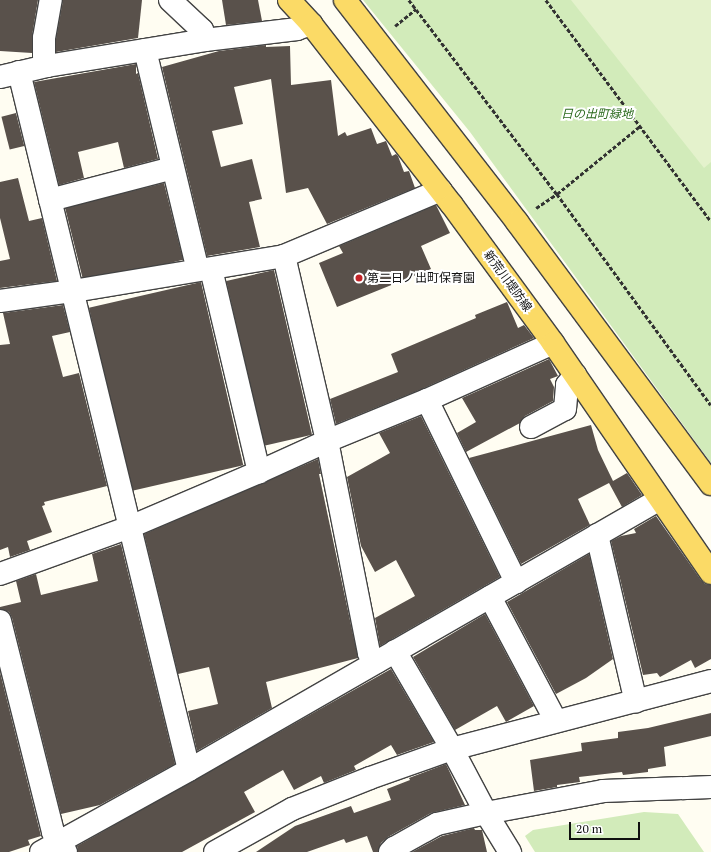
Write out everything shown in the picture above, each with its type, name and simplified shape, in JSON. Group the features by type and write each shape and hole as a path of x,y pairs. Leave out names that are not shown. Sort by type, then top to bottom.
{"main road":[{"name":"新荒川堤防線","path":"289,0 310,24 441,190 554,343 711,573"},
{"path":"345,0 517,222 711,484"}],"street":[{"path":"47,66 44,56 44,38 51,0"},
{"path":"170,0 202,30 205,40"},
{"path":"189,770 50,200 9,74 47,66 205,40 297,29 310,24"},
{"path":"145,50 173,168 204,270 259,472"},
{"path":"50,200 173,168"},
{"path":"0,301 73,291 284,256 441,190"},
{"path":"284,256 327,440 370,653 376,662"},
{"path":"0,574 130,527 259,472 327,440 427,400 554,343"},
{"path":"531,427 565,409 567,385 575,375"},
{"path":"427,400 516,582"},
{"path":"0,621 7,677 53,832 55,849 189,770 660,499"},
{"path":"597,535 636,702"},
{"path":"490,597 556,721"},
{"path":"396,651 452,749 486,813 510,852"},
{"path":"215,852 292,809 370,778 452,749 556,721 636,702 711,681"},
{"path":"390,852 437,824 486,813 603,791 711,786"}],"path":[{"path":"409,0 557,194 711,405"},
{"path":"546,0 711,221"},
{"path":"392,29 416,9"},
{"path":"532,211 557,194 640,126"}],"green space":[{"name":"日の出町緑地","path":"363,0 711,0 711,463 470,132"},
{"path":"571,0 711,0 711,162 704,168"},
{"path":"644,812 678,814 704,852 535,852 525,836 533,830"}],"building":[{"path":"0,0 38,0 32,36 32,53 0,51"},
{"path":"63,0 142,0 138,38 56,52 56,39"},
{"path":"222,0 258,0 262,21 226,25"},
{"path":"266,45 266,47 290,46 291,85 331,80 338,136 345,132 347,136 371,128 377,144 386,141 392,156 396,154 398,156 404,172 409,171 415,188 327,224 308,188 286,193 271,79 234,87 243,124 212,131 221,167 252,159 262,199 249,202 260,247 207,256 162,67 219,51"},
{"path":"136,64 136,74 138,73 158,159 124,168 118,142 78,152 84,178 59,185 34,82"},
{"path":"16,113 24,146 10,150 1,117"},
{"path":"18,178 29,221 42,218 57,281 0,288 0,261 10,259 0,218 0,182"},
{"path":"164,183 183,260 84,284 65,208"},
{"path":"436,205 450,233 421,246 431,269 337,307 319,263 343,253 339,246"},
{"path":"274,270 312,435 264,446 226,281"},
{"path":"201,282 243,465 131,491 89,308"},
{"path":"507,302 518,328 524,325 534,338 422,389 336,424 330,399 398,372 391,354 476,318 475,315"},
{"path":"63,305 70,332 52,336 63,377 79,373 107,486 44,502 45,505 42,506 52,532 27,541 30,550 10,557 8,547 0,550 0,345 10,344 3,313"},
{"path":"549,359 558,376 550,379 554,387 553,401 525,416 520,423 466,452 457,433 476,422 462,398"},
{"path":"421,416 500,577 380,646 375,618 415,596 396,560 375,572 361,546 347,477 390,453 379,433"},
{"path":"591,425 598,450 613,481 627,473 642,495 622,507 609,483 578,499 590,525 521,564 469,458"},
{"path":"318,459 321,474 319,474 358,658 266,682 272,708 197,751 188,711 218,704 209,667 178,674 144,534"},
{"path":"656,516 701,580 705,584 711,585 711,659 695,668 691,660 660,677 657,673 643,675 611,541 621,536 636,533 634,529"},
{"path":"121,544 175,764 100,805 61,814 12,618 9,612 0,609 0,607 21,602 16,581 36,574 41,595 98,581 92,554"},
{"path":"589,554 613,659 586,678 556,694 507,602"},
{"path":"485,614 534,706 506,722 497,706 455,730 413,657"},
{"path":"391,669 434,742 397,755 391,745 354,766 356,770 324,783 321,776 294,790 283,770 244,792 255,812 182,852 78,852 77,846"},
{"path":"0,672 41,836 28,840 30,845 9,852 0,852"},
{"path":"711,713 711,736 664,747 666,766 648,769 648,772 623,775 622,772 579,777 580,782 557,785 557,787 534,791 530,760 582,751 581,743 618,738 618,732 648,728"},
{"path":"446,764 465,805 431,813 388,837 381,843 378,852 373,852 367,836 346,843 344,839 307,852 256,852 295,826 351,806 354,813 391,800 387,789 410,780 409,778"},
{"path":"474,828 475,830 482,830 487,852 412,852 442,836"}],"place":[{"name":"第二日ノ出町保育園","path":"359,278"}]}
